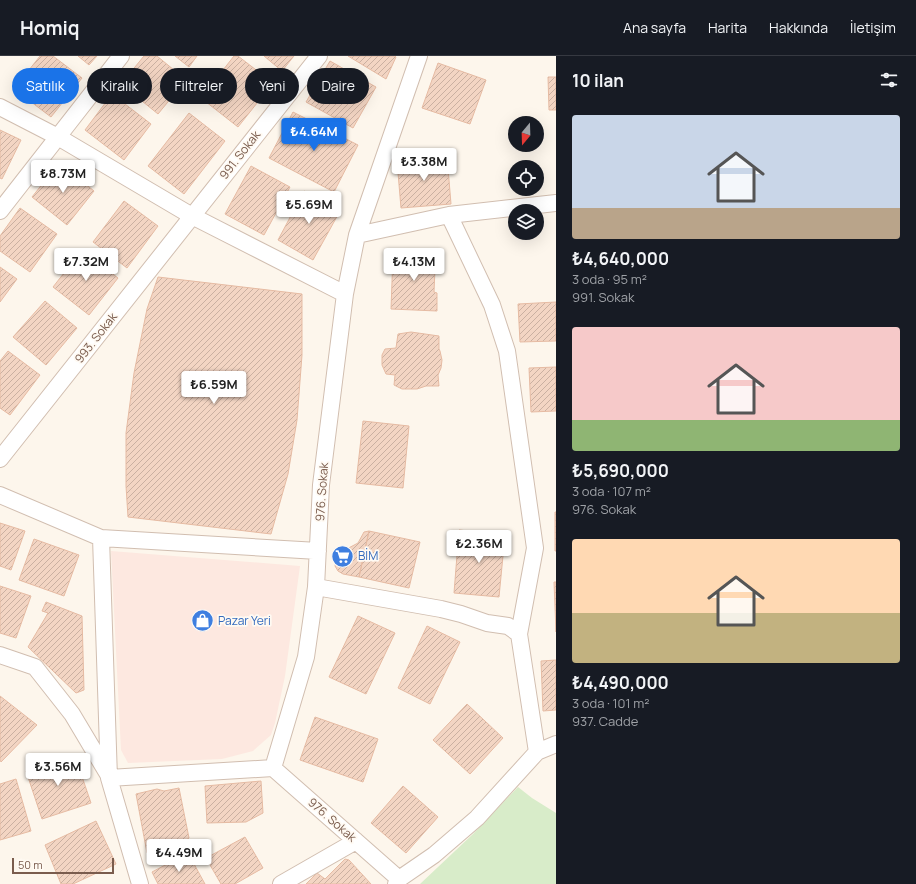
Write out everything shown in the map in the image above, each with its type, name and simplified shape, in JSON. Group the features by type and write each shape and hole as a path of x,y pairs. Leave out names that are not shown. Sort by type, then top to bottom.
{"street":[{"path":"0,211 121,56"},
{"name":"991. Sokak","path":"192,216 319,56"},
{"name":"976. Sokak","path":"397,881 356,841 273,768 306,657 316,587 321,485 345,294 357,234 419,56"},
{"path":"0,107 58,137 192,216 345,294"},
{"path":"357,234 449,215 556,202"},
{"path":"449,215 492,305 506,351 535,548 519,634 537,752"},
{"name":"993. Sokak","path":"0,459 192,216"},
{"path":"0,495 101,538 318,551"},
{"path":"101,538 109,778 136,882"},
{"path":"316,587 441,609 487,623 508,626 519,634"},
{"path":"0,655 35,667 72,714 109,778"},
{"path":"397,881 434,855 477,818 537,752 556,744"},
{"path":"109,778 273,768"},
{"path":"281,884 356,841"}],"shaded area":[{"name":"Pazar Yeri","path":"111,551 300,566 285,676 275,723 271,735 253,751 222,759 128,763 121,750"}],"green space":[{"path":"518,787 556,813 556,884 420,884 473,834"}],"building":[{"path":"40,56 53,56 69,68 31,68"},
{"path":"78,56 97,56 89,65"},
{"path":"144,56 157,56 172,68 160,68 160,104 166,104 158,114 146,104 152,104 152,68 134,68"},
{"path":"175,56 197,56 189,67"},
{"path":"234,56 238,56 254,68 245,68 245,104 256,104 238,127 209,104 237,104 237,68 225,68"},
{"path":"264,56 294,56 284,68 278,68"},
{"path":"348,56 396,57 386,79"},
{"path":"330,61 342,68 326,68"},
{"path":"438,63 486,80 470,124 422,108"},
{"path":"548,77 556,77 556,110 549,110"},
{"path":"369,83 376,87 369,99"},
{"path":"34,104 61,104 51,117"},
{"path":"104,104 125,104 151,124 124,160 85,130"},
{"path":"310,104 366,104 353,128"},
{"path":"293,112 358,145 334,192 269,158"},
{"path":"189,113 225,141 184,194 148,166"},
{"path":"0,130 21,140 2,179 0,178"},
{"path":"447,156 451,204 401,208 397,161"},
{"path":"59,163 94,191 67,225 32,197"},
{"path":"251,166 290,187 264,235 225,214"},
{"path":"304,191 340,211 313,260 278,240"},
{"path":"124,201 158,226 127,268 93,242"},
{"path":"20,208 57,234 30,272 0,251 0,236"},
{"path":"82,250 118,278 89,315 53,287"},
{"path":"440,253 437,267 435,269 434,292 437,293 437,311 391,309 393,254"},
{"path":"0,267 17,279 0,302"},
{"path":"158,277 302,294 302,355 297,420 288,474 271,534 128,517 126,486 126,433 134,373 147,309"},
{"path":"45,301 77,328 46,365 13,337"},
{"path":"556,302 556,341 520,342 518,304"},
{"path":"411,332 439,336 439,349 442,360 438,375 439,386 426,386 417,389 402,389 394,385 395,375 386,374 382,365 382,355 385,349 396,348 398,334"},
{"path":"8,351 40,375 10,415 0,408 0,361"},
{"path":"556,367 556,411 531,412 529,368"},
{"path":"363,421 409,426 403,488 356,483"},
{"path":"556,512 556,551 555,551"},
{"path":"0,523 25,531 11,570 0,566"},
{"path":"459,530 505,535 499,597 454,593"},
{"path":"369,531 420,542 409,588 359,577"},
{"path":"369,531 359,577 343,574 338,571 335,566 337,556 341,552 358,543 364,532"},
{"path":"34,539 79,555 64,596 19,580"},
{"path":"554,582 556,582 556,632"},
{"path":"0,586 31,596 16,638 0,633"},
{"path":"46,602 82,616 84,690 76,693 28,647 48,613 42,611"},
{"path":"358,616 395,633 366,694 329,677"},
{"path":"427,626 460,642 430,704 398,688"},
{"path":"556,660 556,710 543,711 541,661"},
{"path":"0,696 37,725 1,762 0,760"},
{"path":"467,704 503,738 470,774 433,740"},
{"path":"315,717 378,739 363,782 300,760"},
{"path":"75,756 91,803 42,819 26,771"},
{"path":"16,779 31,831 0,840 0,784"},
{"path":"261,781 263,813 246,822 207,823 205,786"},
{"path":"403,786 438,817 406,853 371,823"},
{"path":"179,788 189,838 174,848 147,853 136,794 157,789 164,791"},
{"path":"96,821 116,864 73,884 61,884 45,845"},
{"path":"245,837 263,868 235,884 221,884 206,858"},
{"path":"188,853 205,884 158,884 152,872"},
{"path":"345,859 349,860 371,884 306,884 317,873 325,879"}],"place":[{"name":"BİM","path":"343,556"},
{"name":"Pazar Yeri","path":"203,621"}]}
